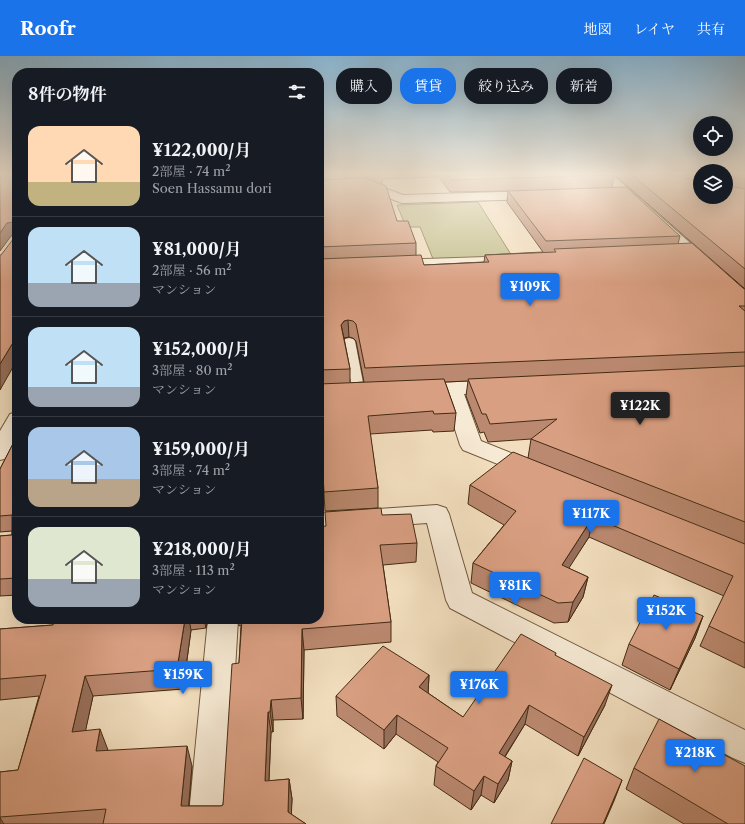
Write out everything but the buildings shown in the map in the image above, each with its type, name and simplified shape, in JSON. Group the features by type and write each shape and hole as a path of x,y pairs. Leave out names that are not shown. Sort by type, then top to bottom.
{"street":[{"path":"645,211 745,300"},
{"path":"669,254 693,253"},
{"path":"383,265 526,260"},
{"path":"398,391 515,386"},
{"path":"452,388 472,445 553,478"},
{"path":"339,394 367,393"},
{"path":"0,412 12,411"},
{"path":"0,453 12,428"},
{"path":"324,522 437,514 460,600 745,747"},
{"path":"207,824 223,624"}],"lane":[{"path":"349,341 367,393"}],"shaded area":[{"path":"399,211 484,211 512,256 433,259 420,227 406,227"}]}
